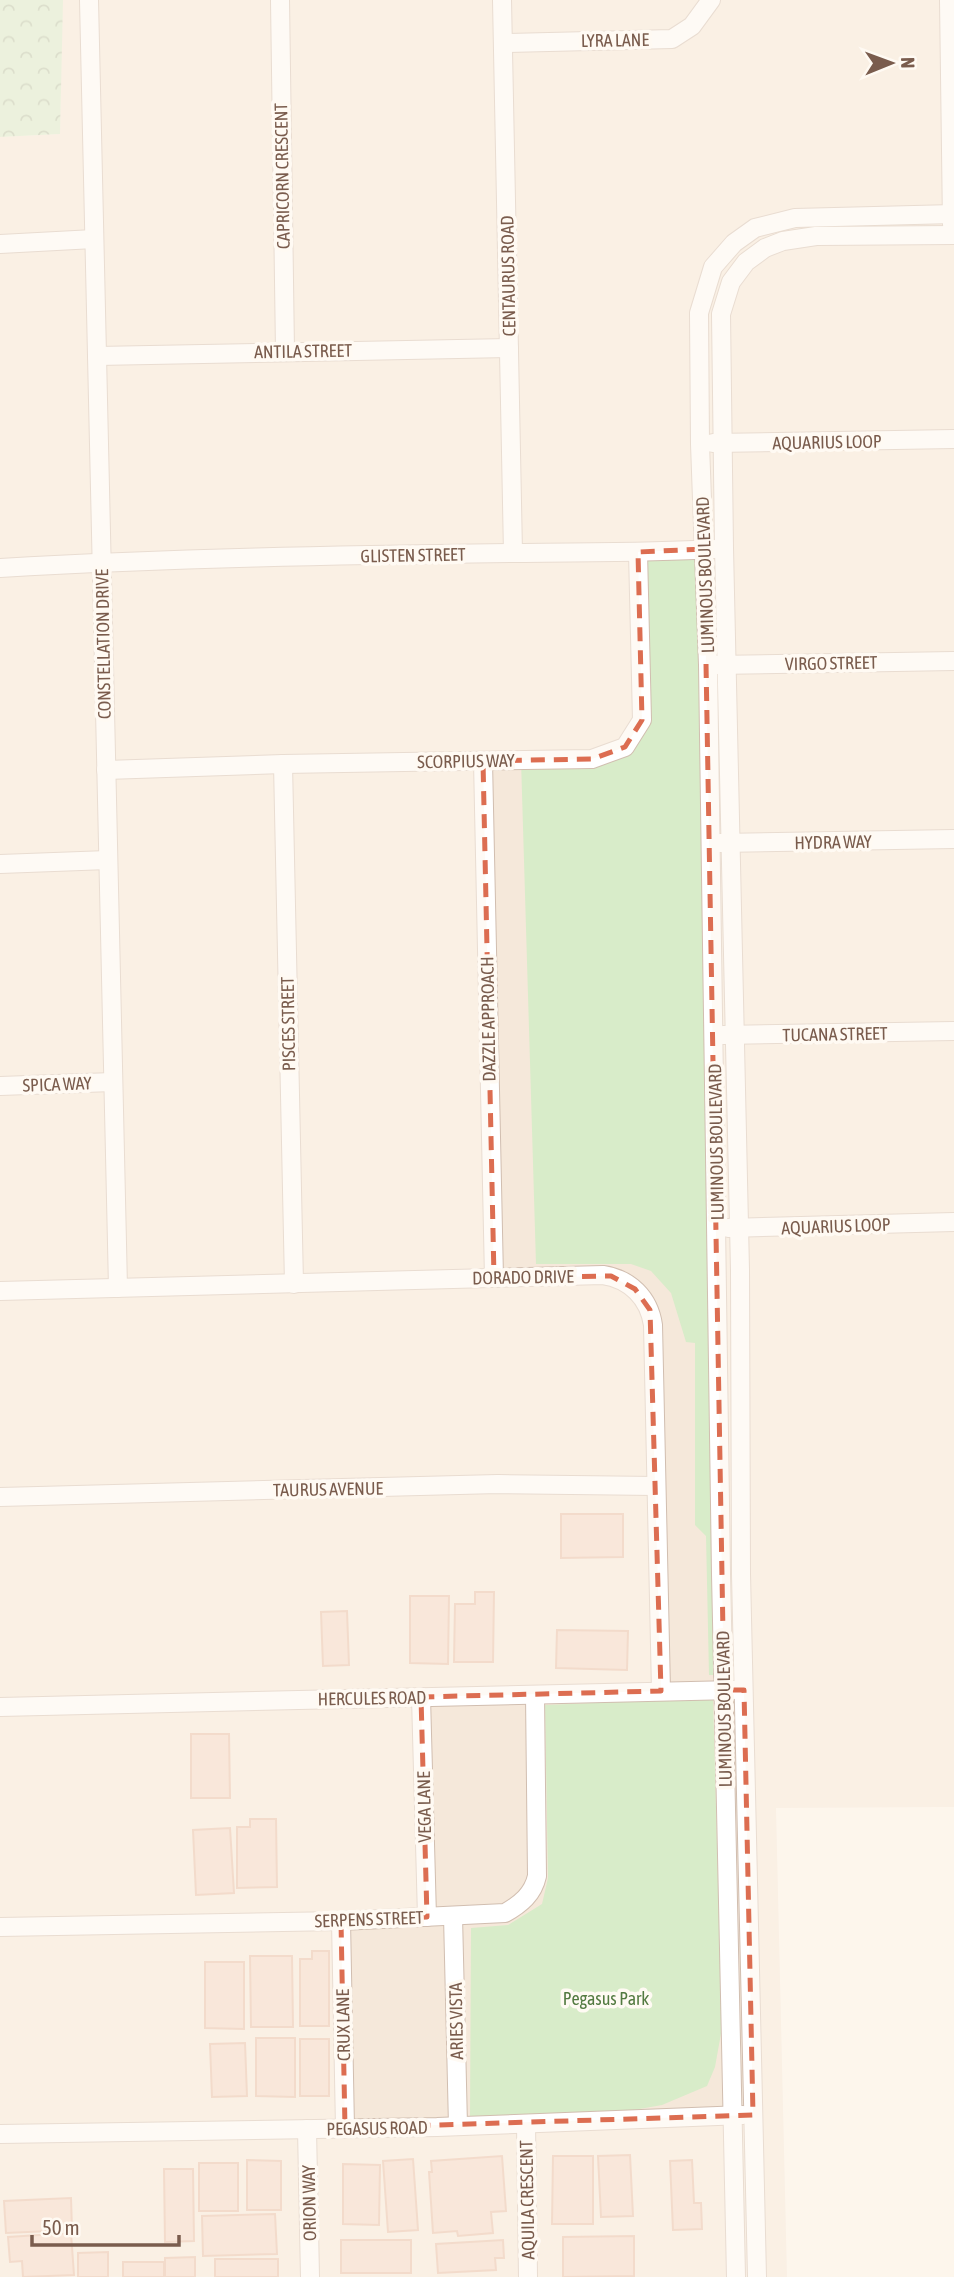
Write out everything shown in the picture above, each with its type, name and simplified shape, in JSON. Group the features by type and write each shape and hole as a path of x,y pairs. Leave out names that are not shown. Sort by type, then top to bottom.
{"street":[{"name":"CONSTELLATION DRIVE","path":"89,0 118,1288"},
{"name":"CAPRICORN CRESCENT","path":"280,0 285,351"},
{"name":"CENTAURUS ROAD","path":"502,0 513,553"},
{"name":"LYRA LANE","path":"503,43 672,39 692,26 711,0"},
{"path":"949,0 953,235"},
{"name":"LUMINOUS BOULEVARD","path":"736,2277 715,1035 699,313 713,267 734,243 755,228 795,218 953,214"},
{"name":"LUMINOUS BOULEVARD","path":"757,2277 744,1689 722,314 731,282 746,262 765,248 782,241 816,236 953,235"},
{"path":"0,244 94,239"},
{"name":"ANTILA STREET","path":"97,356 509,348"},
{"name":"AQUARIUS LOOP","path":"701,443 954,439"},
{"name":"GLISTEN STREET","path":"0,568 101,562 724,548"},
{"name":"SCORPIUS WAY","path":"106,771 283,764 593,759 625,747 642,720 638,552"},
{"name":"VIRGO STREET","path":"708,665 954,661"},
{"name":"DAZZLE APPROACH","path":"483,761 494,1278"},
{"name":"PISCES STREET","path":"283,764 294,1284"},
{"name":"HYDRA WAY","path":"711,844 954,839"},
{"path":"0,864 108,860"},
{"name":"TUCANA STREET","path":"715,1035 954,1031"},
{"name":"SPICA WAY","path":"0,1086 113,1082"},
{"name":"AQUARIUS LOOP","path":"717,1228 954,1222"},
{"name":"DORADO DRIVE","path":"0,1291 603,1275 624,1281 639,1293 650,1310 653,1325 661,1691"},
{"name":"TAURUS AVENUE","path":"0,1497 498,1485 656,1486"},
{"name":"HERCULES ROAD","path":"0,1707 744,1689"},
{"name":"SERPENS STREET","path":"0,1927 341,1921 505,1913 526,1898 535,1884 538,1863 535,1695"},
{"name":"VEGA LANE","path":"421,1697 427,1917"},
{"name":"ARIES VISTA","path":"453,1916 458,2126"},
{"name":"CRUX LANE","path":"341,1921 345,2128"},
{"name":"PEGASUS ROAD","path":"0,2134 458,2126 753,2115"},
{"name":"AQUILA CRESCENT","path":"526,2124 528,2277"},
{"name":"ORION WAY","path":"307,2129 310,2277"}],"highlighted area":[{"path":"704,549 724,1690 744,1690 753,2115 345,2128 341,1921 427,1917 421,1697 661,1691 650,1310 635,1289 611,1276 494,1278 483,761 592,759 625,747 642,720 638,552"}],"shaded area":[{"path":"62,0 954,0 954,1807 776,1808 787,2277 0,2277 0,137 60,134"}],"green space":[{"path":"0,0 63,0 60,134 0,137"},
{"path":"704,549 724,1675 709,1675 706,1536 695,1525 695,1343 686,1342 671,1293 651,1271 631,1264 536,1264 521,760 625,747 642,720 638,552"},
{"name":"Pegasus Park","path":"713,1698 722,2028 715,2067 707,2086 662,2105 617,2113 470,2118 471,1928 508,1925 542,1904 548,1878 545,1705"}],"building":[{"path":"561,1514 623,1514 623,1557 561,1558"},
{"path":"475,1592 494,1592 493,1662 454,1662 455,1604 475,1604"},
{"path":"410,1596 449,1596 448,1664 410,1663"},
{"path":"347,1611 349,1665 323,1666 321,1612"},
{"path":"557,1630 628,1631 627,1670 556,1668"},
{"path":"191,1734 229,1734 230,1798 191,1798"},
{"path":"250,1819 276,1819 277,1887 237,1888 237,1827 250,1827"},
{"path":"230,1828 234,1893 196,1895 193,1830"},
{"path":"312,1951 329,1951 329,2026 300,2026 300,1959 312,1959"},
{"path":"250,1956 292,1956 293,2027 251,2027"},
{"path":"205,1962 244,1962 244,2029 205,2028"},
{"path":"256,2038 295,2038 295,2097 256,2096"},
{"path":"300,2039 329,2039 329,2096 300,2096"},
{"path":"245,2043 247,2096 212,2097 210,2044"},
{"path":"630,2155 633,2216 601,2217 598,2156"},
{"path":"502,2156 506,2211 491,2212 493,2233 458,2236 457,2231 433,2233 429,2172 432,2172 431,2161"},
{"path":"553,2156 593,2156 593,2224 552,2224"},
{"path":"413,2159 418,2230 388,2232 383,2161"},
{"path":"247,2160 281,2161 281,2210 247,2210"},
{"path":"692,2160 694,2203 701,2203 702,2229 673,2230 670,2161"},
{"path":"199,2163 238,2163 238,2211 199,2211"},
{"path":"343,2164 380,2165 379,2225 343,2224"},
{"path":"164,2169 193,2169 194,2241 165,2242"},
{"path":"71,2198 72,2230 6,2233 4,2201"},
{"path":"275,2214 277,2254 203,2256 202,2216"},
{"path":"71,2233 74,2275 23,2277 22,2261 10,2262 8,2237"},
{"path":"634,2236 634,2276 563,2277 563,2237"},
{"path":"341,2240 411,2240 411,2273 341,2273"},
{"path":"503,2240 504,2258 495,2258 496,2270 438,2273 436,2244"},
{"path":"108,2252 108,2277 78,2277 78,2253"},
{"path":"195,2257 195,2277 165,2277 165,2258"},
{"path":"215,2259 278,2259 278,2277 215,2277"},
{"path":"123,2262 164,2262 164,2277 123,2277"}]}
